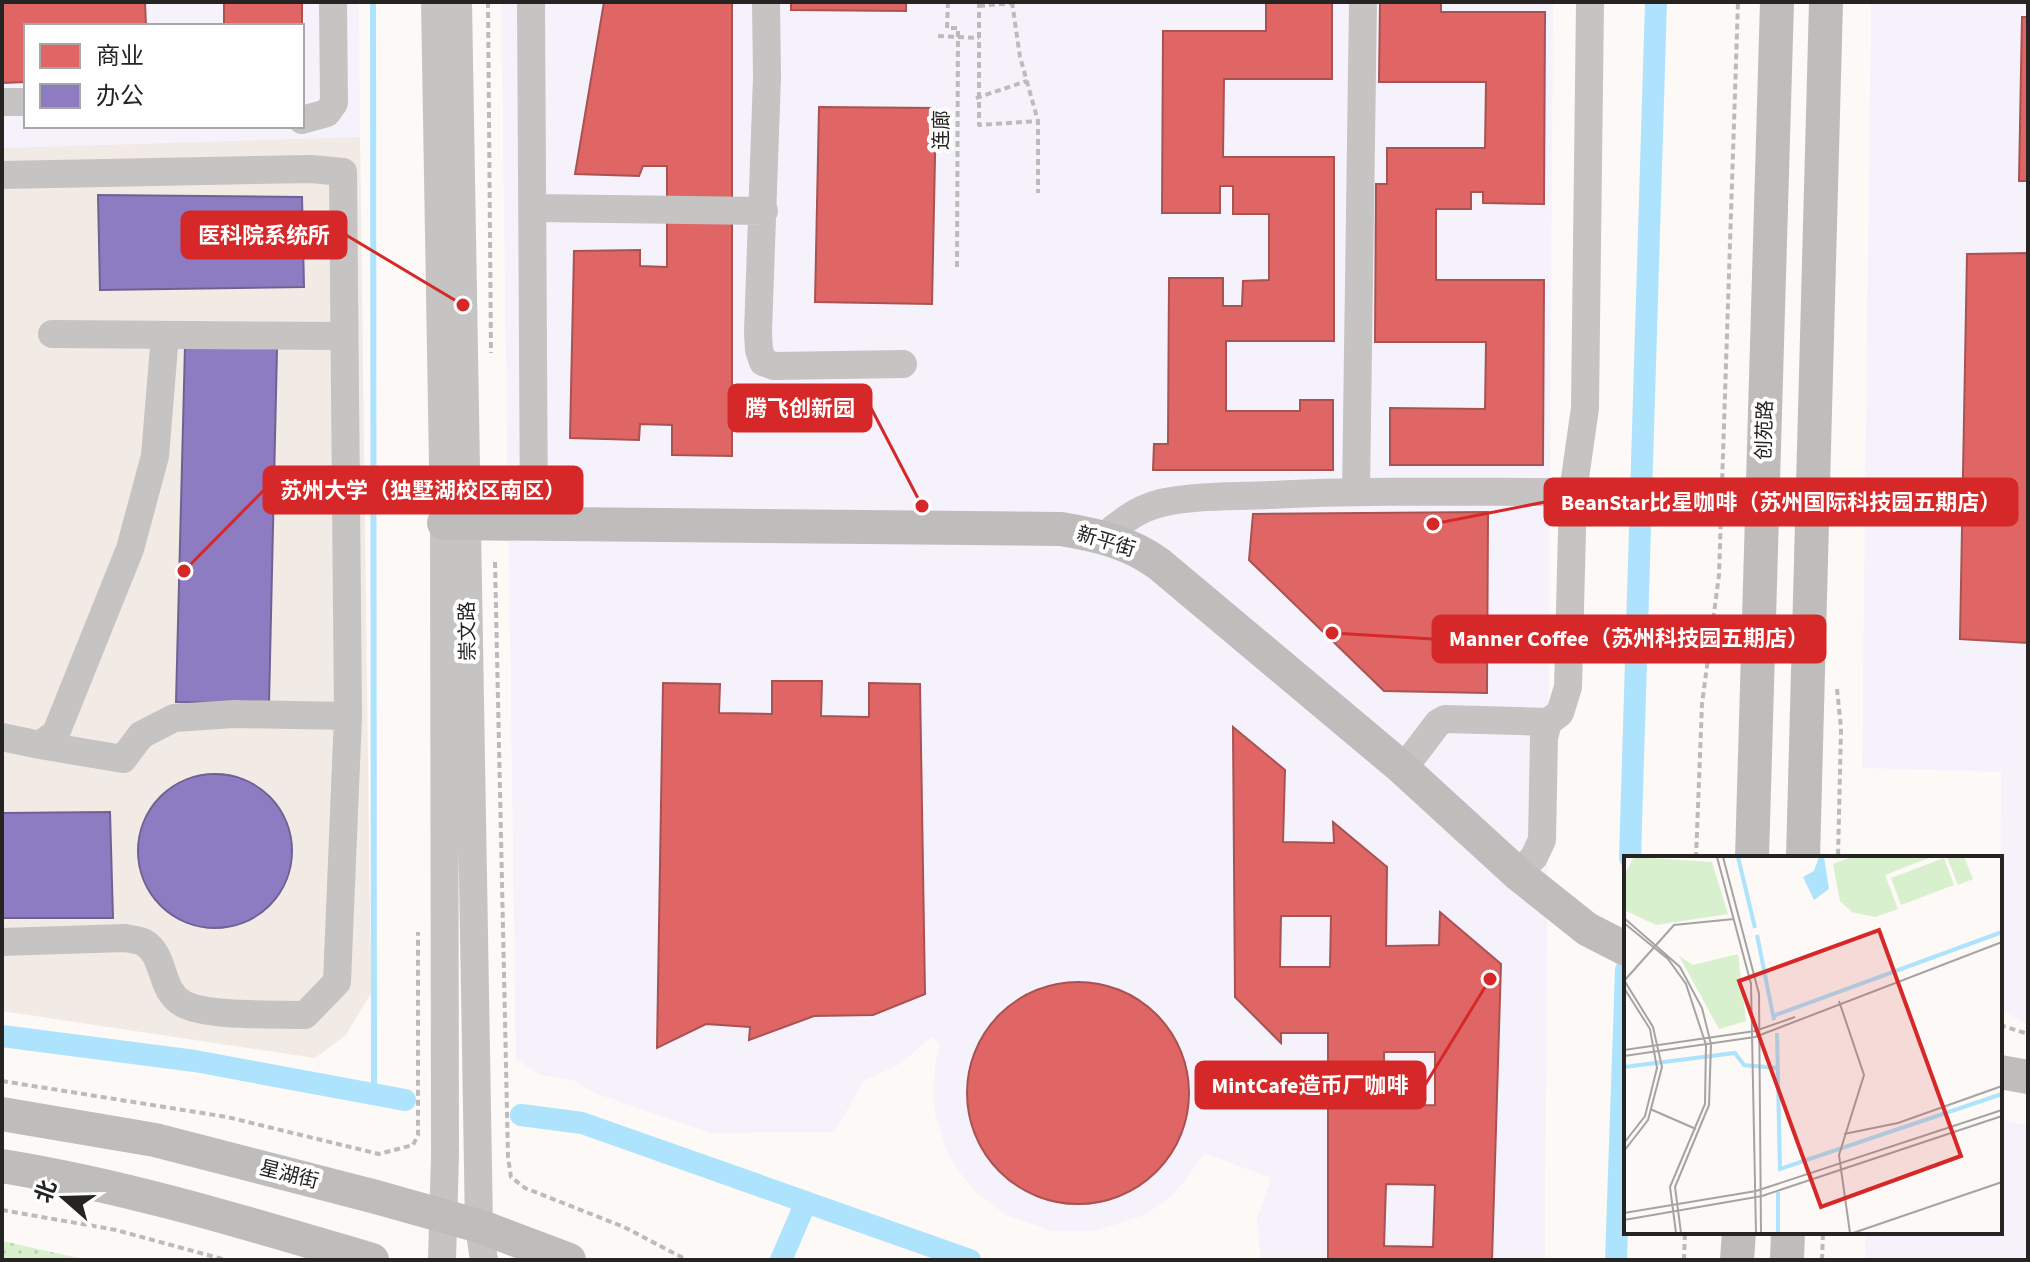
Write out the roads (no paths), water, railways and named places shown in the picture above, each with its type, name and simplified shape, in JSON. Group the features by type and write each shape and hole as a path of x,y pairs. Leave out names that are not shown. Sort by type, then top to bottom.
{"main road":[{"name":"创苑路","path":"1752,856 1777,2"},
{"path":"1803,856 1826,2"},
{"name":"新平街","path":"455,524 1061,529 1104,537 1140,551 1159,564 1403,769 1518,874 1587,929 1624,948"},
{"path":"2002,1072 2028,1077"},
{"name":"星湖街","path":"2,1114 155,1140 445,1215 569,1260"},
{"path":"2,1166 90,1183 372,1260"},
{"path":"1737,1260 1739,1234"},
{"path":"1787,1260 1788,1234"}],"street":[{"path":"304,119 327,113 334,103 333,2"},
{"name":"崇文路","path":"435,2 476,1034 479,1226 484,1260"},
{"name":"崇文路","path":"442,1260 455,524 458,2"},
{"path":"531,2 534,524"},
{"path":"766,2 764,211 758,332 763,362 774,366 903,364"},
{"path":"1356,491 1363,2"},
{"path":"1403,769 1438,723 1445,719 1548,722 1560,713 1568,687 1573,492 1585,408 1590,2"},
{"path":"2,102 24,102"},
{"path":"2,175 311,169 343,172 348,716 337,982 305,1015 207,1011 183,1005 169,994 157,958 145,942 125,938 2,942"},
{"path":"533,208 764,211"},
{"path":"52,334 344,336"},
{"path":"40,745 56,733 130,549 155,456 165,335"},
{"path":"1104,537 1120,522 1160,504 1193,499 1356,491 1573,492"},
{"path":"2,737 123,759 141,735 174,718 234,714 348,716"},
{"path":"1518,874 1534,857 1542,840 1544,738 1548,722"}],"waterway":[{"path":"373,2 374,1096"},
{"path":"1630,856 1656,2"},
{"path":"1616,1260 1624,1028"},
{"path":"2,1036 195,1061 405,1100"},
{"path":"521,1115 582,1123 970,1260"},
{"path":"781,1260 806,1202"}],"place":[{"name":"医科院系统所","path":"463,305"},
{"name":"腾飞创新园","path":"922,506"},
{"name":"BeanStar比星咖啡（苏州国际科技园五期店）","path":"1433,524"},
{"name":"苏州大学（独墅湖校区南区）","path":"184,571"},
{"name":"Manner Coffee（苏州科技园五期店）","path":"1332,633"},
{"name":"MintCafe造币厂咖啡","path":"1490,979"}]}
